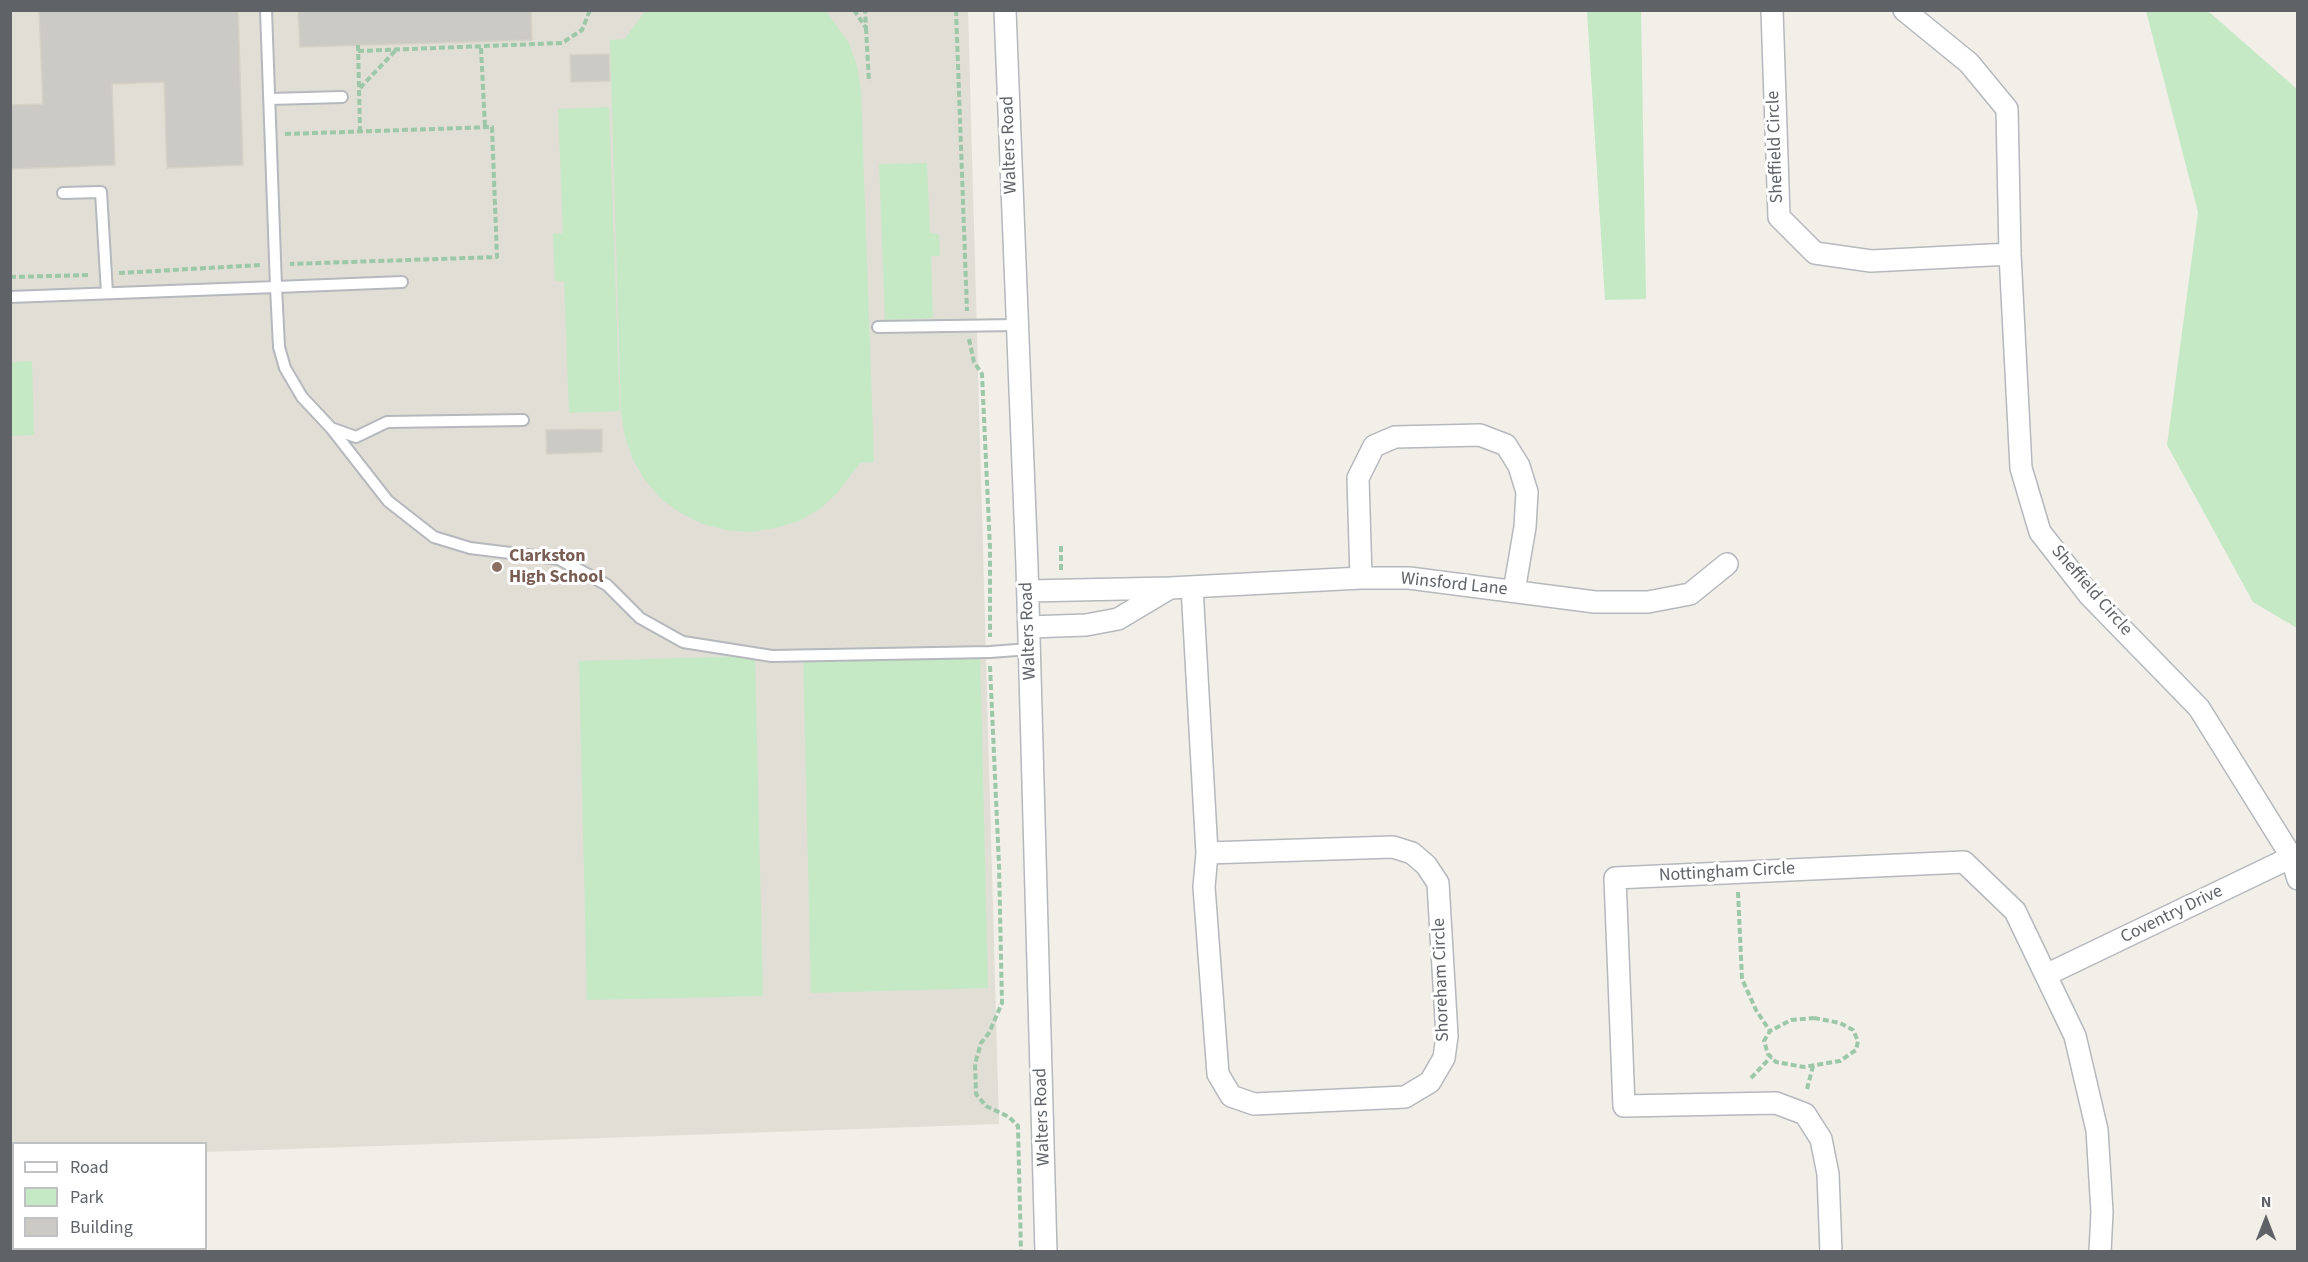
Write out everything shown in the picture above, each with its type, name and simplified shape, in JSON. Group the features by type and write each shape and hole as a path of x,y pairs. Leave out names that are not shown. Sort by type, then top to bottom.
{"street":[{"name":"Walters Road","path":"1005,10 1030,649 1046,1251"},
{"name":"Sheffield Circle","path":"1772,10 1779,217 1815,253 1871,261 2010,255"},
{"name":"Sheffield Circle","path":"1904,10 1969,63 2007,109 2010,255 2021,468 2040,532 2091,596 2199,708 2294,855 2298,879"},
{"path":"1361,578 1358,478 1374,446 1395,437 1480,435 1506,445 1519,466 1527,492 1525,527 1514,591"},
{"name":"Winsford Lane","path":"1028,591 1170,588 1361,578 1409,578 1595,602 1648,602 1690,594 1726,564"},
{"name":"Shoreham Circle","path":"1192,587 1207,853 1204,887 1218,1074 1231,1096 1254,1104 1405,1097 1430,1082 1444,1058 1447,1036 1438,883 1426,865 1412,853 1393,846 1207,853"},
{"name":"Winsford Lane","path":"1029,627 1086,626 1118,619 1170,588"},
{"name":"Coventry Drive","path":"2046,975 2294,855"},
{"name":"Nottingham Circle","path":"1832,1251 1828,1174 1821,1139 1805,1114 1776,1103 1624,1106 1615,878 1964,862 2015,911 2075,1036 2097,1130 2102,1212 2100,1251"}],"lane":[{"path":"266,10 273,265 279,347 285,368 302,397 331,428 388,501 434,537 470,548 559,559 607,585 640,618 683,642 772,656 990,652 1030,649"},
{"path":"270,99 342,97"},
{"path":"63,193 101,192 107,293"},
{"path":"10,297 402,282"},
{"path":"878,327 1018,325"},
{"path":"331,428 356,437 387,422 523,420"}],"path":[{"path":"358,51 481,48 562,43 582,30 590,10"},
{"path":"854,10 866,28"},
{"path":"865,10 869,82"},
{"path":"358,45 360,131"},
{"path":"481,48 484,127"},
{"path":"359,89 396,50"},
{"path":"10,277 497,257 492,127 285,134"},
{"path":"1061,546 1061,570"},
{"path":"1738,886 1742,978 1756,1010 1770,1031"},
{"path":"1814,1018 1840,1023 1853,1030 1858,1041 1856,1050 1840,1061 1813,1066 1776,1062 1771,1057 1764,1041 1770,1031 1791,1020 1814,1018"},
{"path":"1751,1078 1771,1057"},
{"path":"1807,1089 1813,1066"}],"shaded area":[{"name":"Clarkston High School","path":"10,11 968,11 999,1124 207,1152 207,1142 12,1142 11,1159"}],"green space":[{"path":"645,11 826,11 849,43 857,66 861,91 874,462 860,463 838,492 820,509 799,521 751,532 726,530 703,524 681,513 661,499 645,480 633,460 625,437 621,413 610,40 625,39"},
{"path":"1587,11 1641,11 1646,299 1605,300"},
{"path":"2146,11 2208,11 2297,89 2297,628 2253,602 2167,445 2198,212"},
{"path":"609,107 620,411 569,413 564,281 555,281 553,234 563,233 558,109"},
{"path":"927,163 930,233 939,234 940,256 931,256 933,318 885,320 879,164"},
{"path":"32,361 34,435 11,436 11,362"},
{"path":"980,649 988,988 811,993 803,653"},
{"path":"755,656 763,996 587,1000 579,661"}],"building":[{"path":"39,10 238,10 243,165 167,168 164,82 112,84 115,165 10,169 10,105 43,104"},
{"path":"298,10 531,10 532,40 300,47"},
{"path":"609,54 610,81 571,82 570,55"},
{"path":"602,429 602,452 547,454 546,430"}],"place":[{"name":"Clarkston High School","path":"497,567"}]}
